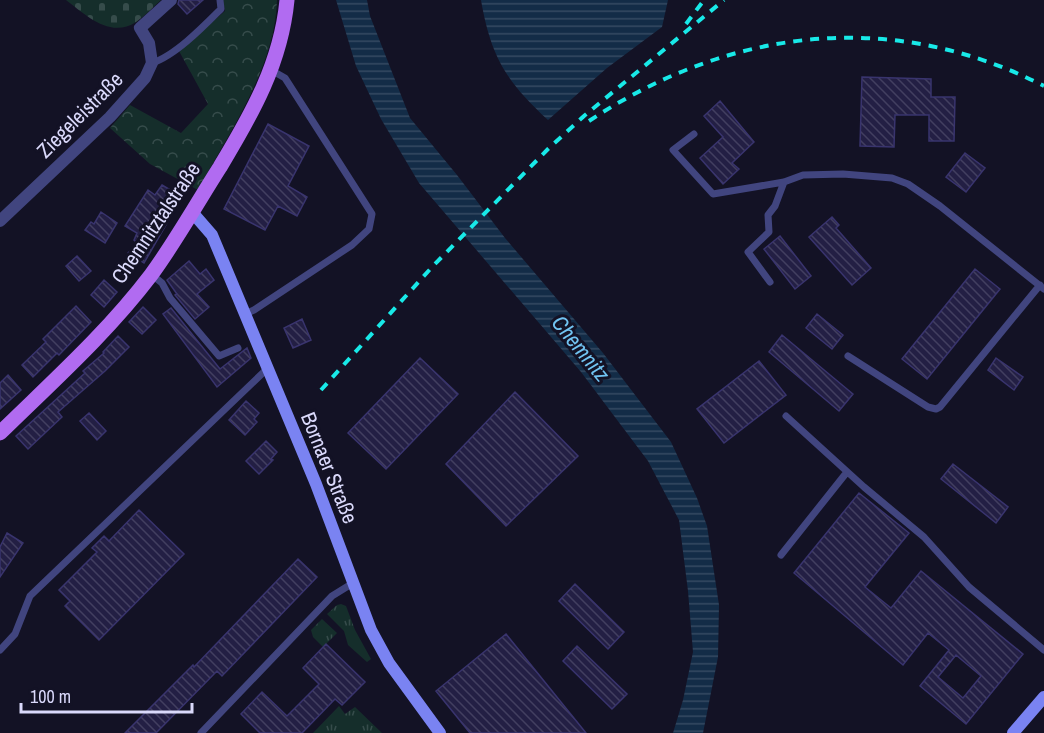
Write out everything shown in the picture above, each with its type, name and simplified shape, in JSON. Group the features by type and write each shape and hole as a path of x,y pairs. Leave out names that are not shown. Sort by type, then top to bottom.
{"main road":[{"name":"Chemnitztalstraße","path":"0,433 107,327 151,274 249,119 271,70 283,35 287,0"},
{"name":"Bornaer Straße","path":"192,212 212,235 316,484 379,648 440,733"},
{"path":"1013,733 1044,697"}],"street":[{"path":"152,63 149,43 140,28 171,0"},
{"name":"Ziegeleistraße","path":"0,221 110,117 145,78 152,63"}],"lane":[{"path":"152,63 162,60 207,24 221,9 220,0"},
{"path":"245,314 352,245 369,229 372,214 285,78 271,70"},
{"path":"694,134 674,150 713,194 784,182 803,175 843,174 892,178 908,184 940,206 1042,287 936,409 928,407 848,356"},
{"path":"770,282 748,252 769,232 768,215 775,206 784,182"},
{"path":"151,274 162,283 170,298 219,356 238,348"},
{"path":"0,650 15,634 30,596 268,368"},
{"path":"786,416 847,472 924,537 969,587 1044,650"},
{"path":"781,555 847,472"},
{"path":"201,733 332,596 353,583"}],"green space":[{"path":"66,0 161,0 136,22 117,28 99,23"},
{"path":"223,0 277,0 268,50 259,75 198,190 150,164 110,128 130,105 181,133 208,104 179,51 225,11"},
{"path":"341,604 346,606 355,630 371,659 367,662 348,645 344,631 327,614"},
{"path":"322,619 337,633 323,647 313,637 311,630"},
{"path":"339,706 345,714 355,707 382,733 313,733"}],"water":[{"name":"Chemnitz","path":"336,0 367,0 370,16 410,118 505,238 603,353 671,442 697,498 707,526 719,605 718,657 703,733 673,733 693,652 679,520 648,461 581,372 419,183 381,119 356,66"},
{"path":"481,0 668,0 662,27 607,68 548,120 521,93 502,67 490,37"}],"building":[{"path":"179,0 203,0 187,14 178,4"},
{"path":"862,77 931,79 931,97 955,97 954,141 929,141 929,115 895,115 894,147 860,146"},
{"path":"720,101 754,142 732,163 739,169 723,184 700,158 723,137 704,116"},
{"path":"268,124 309,146 288,186 307,197 297,216 278,206 265,230 224,209"},
{"path":"965,153 985,168 966,192 946,177"},
{"path":"162,185 182,197 144,263 128,253 137,243 134,240 137,233 125,226 148,190 155,195"},
{"path":"101,212 117,223 105,243 85,230 91,222 94,224"},
{"path":"832,217 839,225 836,228 871,268 852,285 809,237"},
{"path":"780,236 811,276 795,289 764,249"},
{"path":"77,256 91,271 79,281 66,266"},
{"path":"189,261 200,274 206,269 214,280 197,294 209,307 195,319 175,295 177,294 167,280"},
{"path":"975,269 1000,289 927,379 902,359"},
{"path":"104,280 117,292 104,307 91,295"},
{"path":"76,306 91,322 59,355 57,353 33,377 22,365 46,342 43,339"},
{"path":"143,307 156,320 142,334 129,322"},
{"path":"171,308 220,369 247,348 251,358 217,387 163,314"},
{"path":"817,314 843,335 832,349 806,328"},
{"path":"302,319 311,340 293,348 284,328"},
{"path":"782,335 853,394 839,411 769,352"},
{"path":"118,336 129,347 58,412 62,417 28,449 16,436 85,373 83,371 104,353"},
{"path":"420,358 458,394 386,469 348,433"},
{"path":"996,358 1023,377 1014,390 988,370"},
{"path":"759,361 786,395 724,443 697,409"},
{"path":"8,375 21,390 0,409 0,383"},
{"path":"515,392 578,456 506,526 446,464"},
{"path":"246,401 259,413 254,419 257,422 245,435 229,420"},
{"path":"89,413 106,431 97,440 80,421"},
{"path":"266,441 277,452 271,459 273,460 259,474 246,461"},
{"path":"953,464 1008,507 996,523 941,479"},
{"path":"859,493 909,533 865,587 891,608 921,571 1023,654 966,724 920,686 949,650 928,633 903,665 794,573","holes":["956,655 981,676 963,698 938,677"]},
{"path":"139,510 184,554 99,640 65,606 70,601 59,590 97,552 92,548 104,536 109,541"},
{"path":"7,533 23,543 0,577 0,547"},
{"path":"298,559 317,577 222,676 217,671 156,733 125,733 193,665 194,667"},
{"path":"575,584 624,632 608,649 559,601"},
{"path":"506,634 586,733 470,733 436,691"},
{"path":"326,644 365,682 342,705 335,699 302,733 260,733 241,714 262,692 287,716 319,684 303,668"},
{"path":"577,646 627,694 612,709 563,661"}],"railway":[{"path":"686,24 704,0"},
{"path":"321,390 433,266 548,149 584,116 724,0"},
{"path":"589,121 643,90 698,65 755,48 812,39 870,38 928,45 986,61 1044,86"}]}
